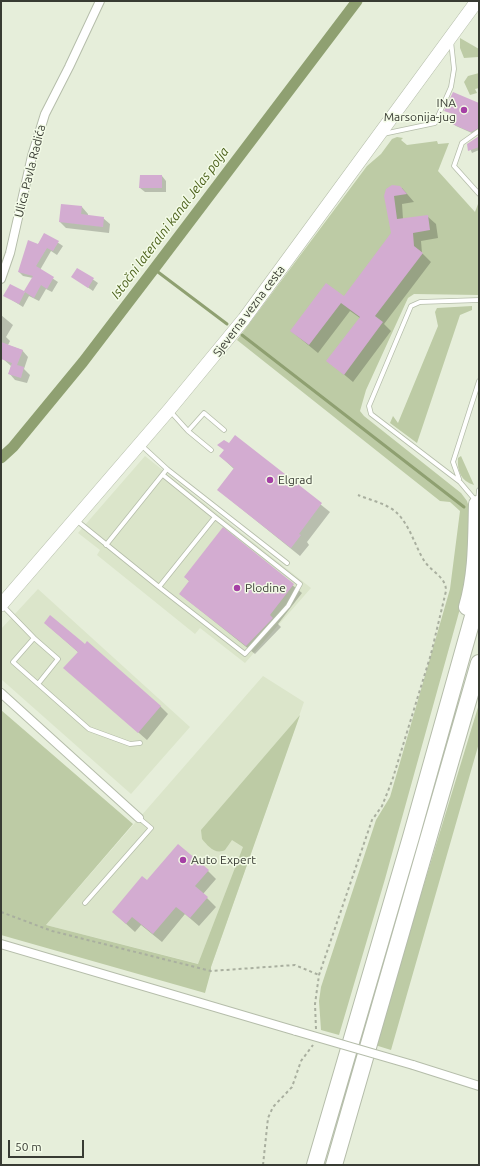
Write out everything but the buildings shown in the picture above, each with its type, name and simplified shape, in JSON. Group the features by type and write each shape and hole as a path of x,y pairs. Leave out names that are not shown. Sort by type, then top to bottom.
{"highway":[{"path":"451,691 451,662 474,579 478,497"},
{"path":"315,1165 409,845 479,595"},
{"path":"334,1165 479,663"}],"main road":[{"name":"Sjeverna vezna cesta","path":"1,605 140,445 244,319 477,1"}],"street":[{"name":"Ulica Pavla Radića","path":"1,279 10,254 32,156 45,114 100,1"},
{"path":"1,693 139,818"},
{"path":"1,944 413,1065 479,1086"}],"lane":[{"path":"379,135 434,123 451,87 454,68 451,36"},
{"path":"479,131 462,143 454,166 479,194"},
{"path":"478,497 472,494 460,482 371,414 369,406 411,306 420,302 479,300"},
{"path":"460,482 456,476 453,462 479,381"},
{"path":"169,410 188,431 211,450"},
{"path":"188,431 204,413 224,430"},
{"path":"140,445 167,469 287,563"},
{"path":"106,545 167,469"},
{"path":"75,520 244,654 288,606 300,584 163,475"},
{"path":"159,587 215,517"},
{"path":"1,605 34,638 58,659 38,684"},
{"path":"34,638 13,662 89,729 130,744 140,742"},
{"path":"85,904 151,828 139,818"}],"path":[{"path":"315,1032 317,1026 315,1004 319,975 372,820 382,806 392,781 431,654 446,591 444,582 425,562 407,526 397,513 390,508 358,496"},
{"path":"1,912 52,931 211,971 295,965 319,975"},
{"path":"263,1165 268,1118 273,1108 292,1087 301,1061 311,1048 314,1039"}],"shaded area":[{"path":"460,38 479,49 479,60 478,57 464,58 460,48"},
{"path":"479,73 479,88 475,89 477,93 470,95 464,82 468,76"},
{"path":"397,137 403,138 401,140 407,145 437,141 438,144 449,143 438,171 475,212 478,204 479,205 479,295 414,294 408,298 366,390 360,411 364,416 461,493 467,501 471,514 466,587 385,879 339,1035 321,1030 319,1001 321,987 376,820 390,797 450,589 460,511 450,502 440,501 237,340 367,166 381,154 392,139"},
{"path":"472,306 472,310 460,315 417,443 390,423 393,416 398,423 438,326 435,312 437,308"},
{"path":"145,456 311,588 245,663 200,628 195,634 97,555 100,550 78,533"},
{"path":"461,456 474,485 466,481 459,471 458,458"},
{"path":"38,589 190,727 131,794 1,679 1,629"},
{"path":"263,676 304,702 211,967 46,925"},
{"path":"479,704 479,743 391,1050 375,1045"},
{"path":"1,710 133,824 46,925 198,964 243,847 232,840 225,850 215,851 202,839 201,830 300,715 211,967 205,993 1,935"}],"waterway":[{"name":"Istočni lateralni kanal Jelas polja","path":"1,458 13,447 83,362 357,1"},
{"path":"154,269 227,324"},
{"path":"242,335 464,507"}],"place":[{"name":"INA Marsonija-jug","path":"464,110"},
{"name":"Elgrad","path":"270,480"},
{"name":"Plodine","path":"237,588"},
{"name":"Auto Expert","path":"183,860"}]}
